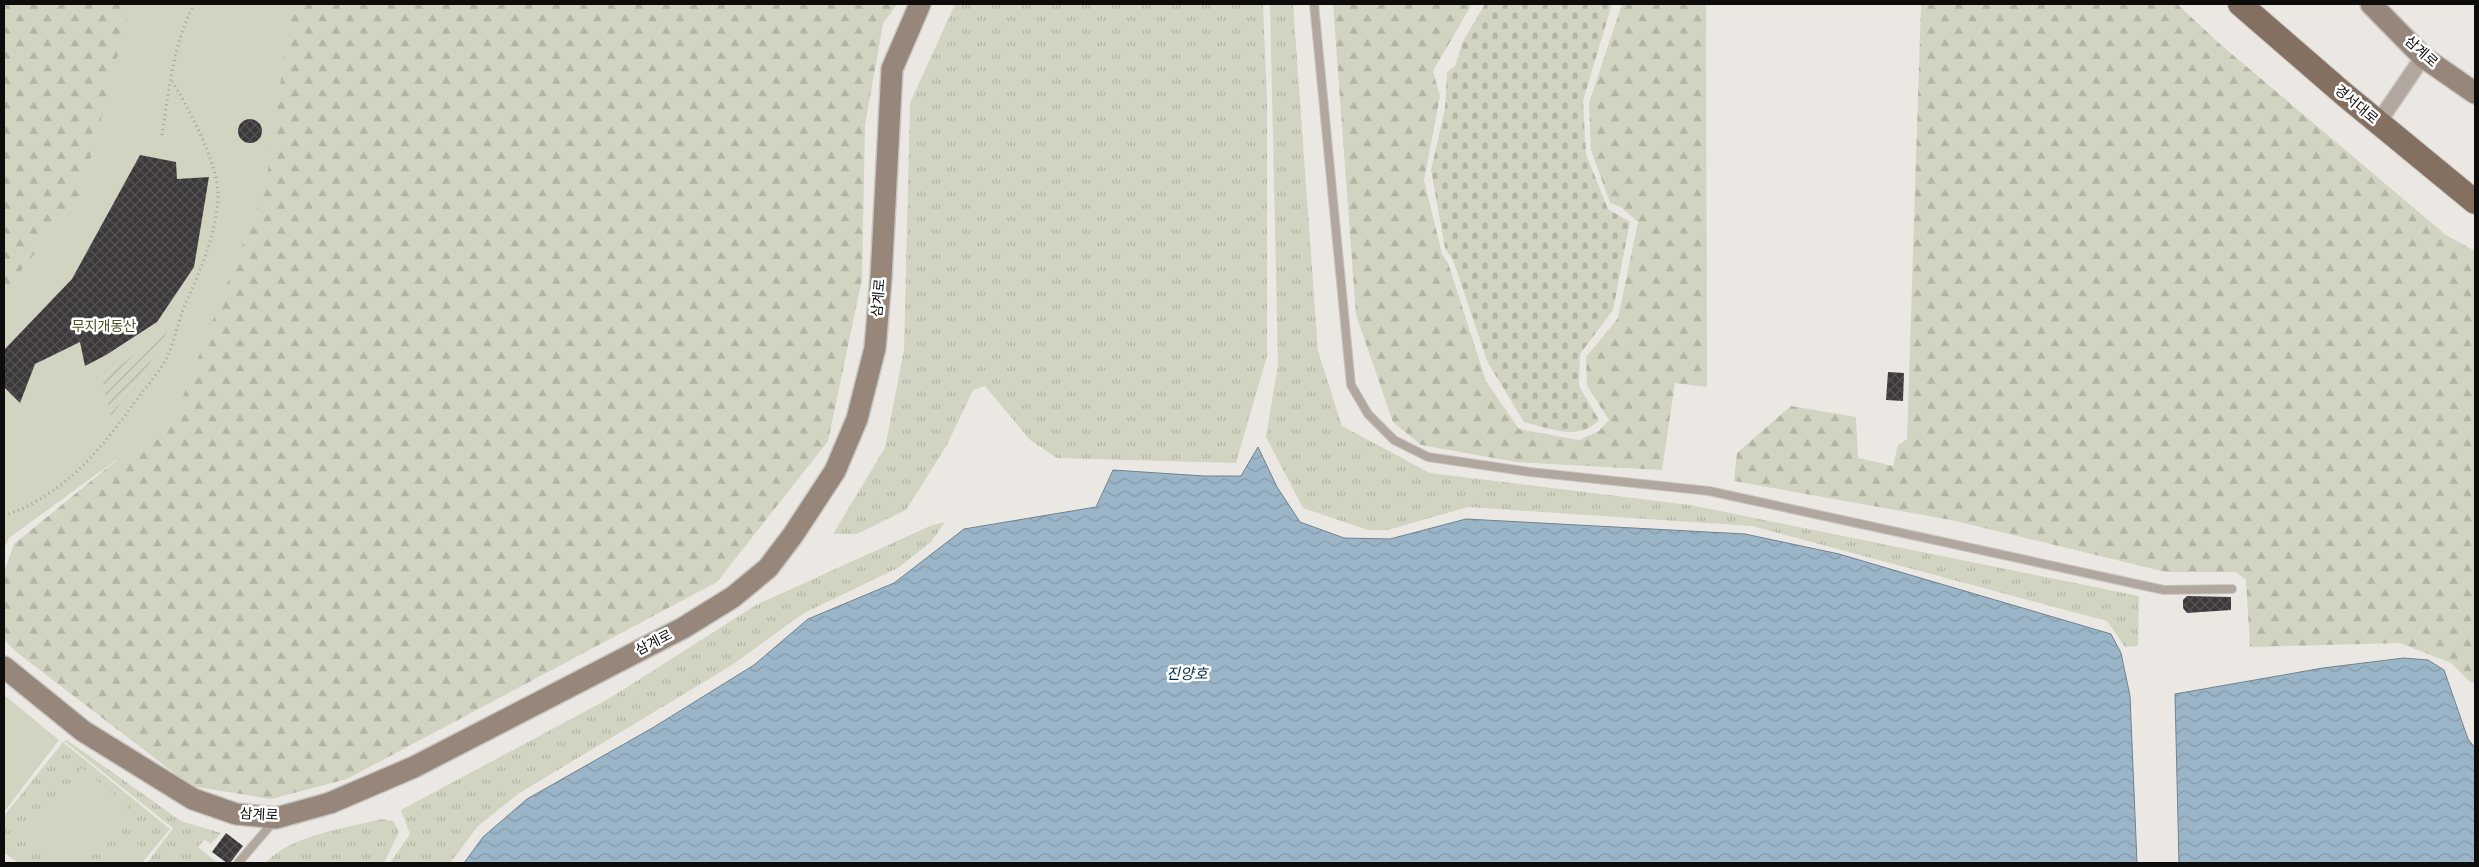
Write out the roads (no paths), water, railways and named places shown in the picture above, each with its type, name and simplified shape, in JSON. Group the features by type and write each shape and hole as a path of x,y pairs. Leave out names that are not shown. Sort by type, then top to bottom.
{"main road":[{"name":"경서대로","path":"2240,4 2378,123 2475,202"}],"street":[{"name":"삼계로","path":"4,667 83,731 193,799 236,814 276,818 330,803 423,763 683,628 733,598 768,568 794,535 834,470 857,420 875,348 892,69 920,4"},
{"name":"삼계로","path":"2371,4 2423,57 2475,93"},
{"path":"2378,123 2423,57"}],"lane":[{"path":"1314,4 1351,385 1368,414 1394,440 1428,457 1530,472 1709,491 2164,590 2232,589"},
{"path":"238,863 276,818"}],"water":[{"name":"진양호","path":"1258,447 1277,487 1300,522 1344,538 1390,539 1466,519 1745,534 1839,554 2111,634 2121,653 2130,696 2137,863 464,863 483,837 527,799 654,727 754,665 808,619 894,583 964,529 1096,507 1113,470 1204,476 1241,476"},
{"path":"2404,658 2428,660 2444,670 2468,739 2475,748 2475,863 2179,863 2175,694 2323,668"}],"park label":[{"name":"무지개동산","path":"104,327"}]}
